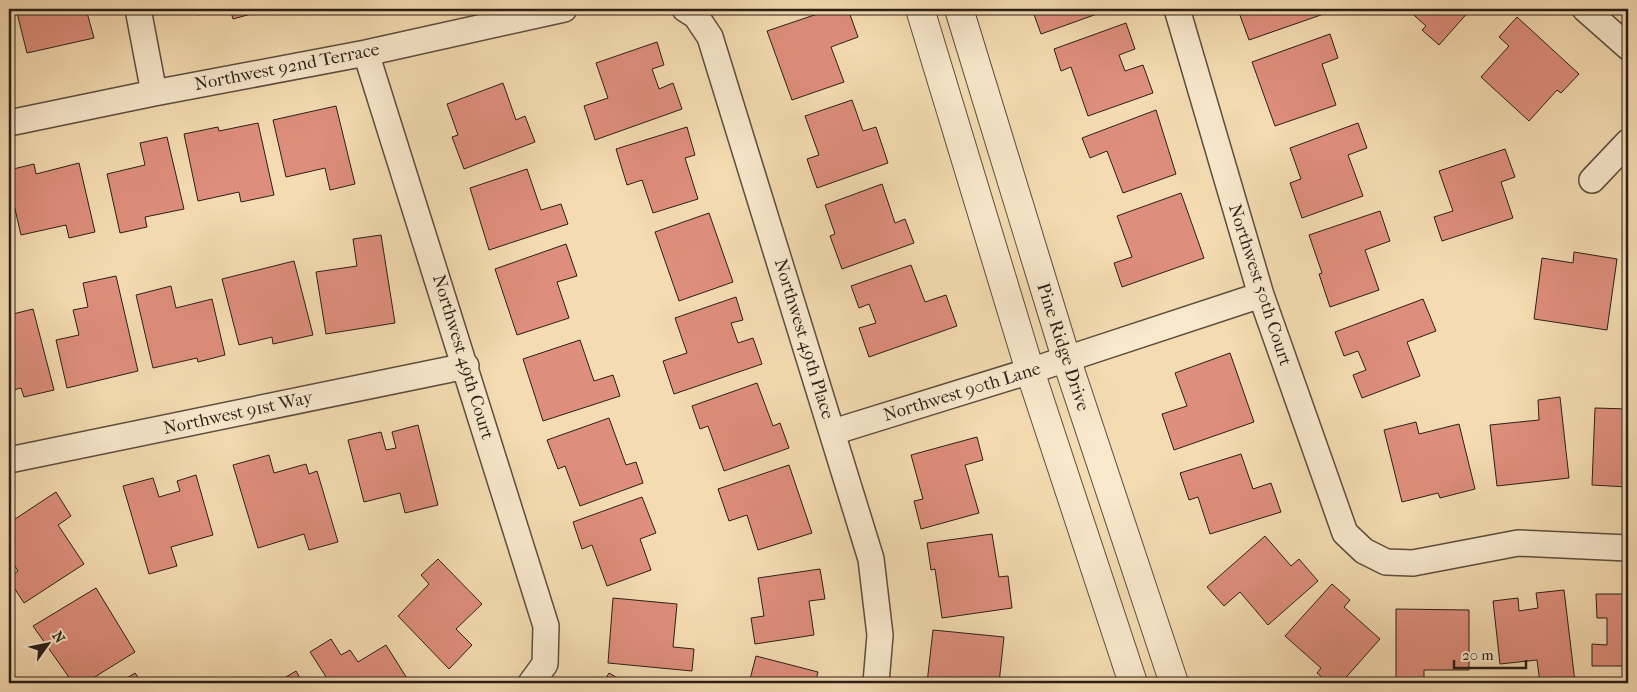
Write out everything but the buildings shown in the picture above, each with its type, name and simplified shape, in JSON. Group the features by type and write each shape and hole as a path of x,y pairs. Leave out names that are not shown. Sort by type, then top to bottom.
{"street":[{"path":"138,9 154,92"},
{"name":"Northwest 92nd Terrace","path":"9,123 154,92 366,53 564,9"},
{"name":"Northwest 49th Place","path":"685,9 696,16 710,37 871,559 880,634 876,683"},
{"path":"920,9 1030,371 1132,683"},
{"name":"Pine Ridge Drive","path":"959,9 1066,358 1174,683"},
{"name":"Northwest 50th Court","path":"1177,9 1261,295 1345,533 1364,551 1386,562 1413,563 1518,543 1628,548"},
{"path":"1585,9 1628,47"},
{"name":"Northwest 49th Court","path":"366,53 466,366 546,626 538,673"},
{"path":"1592,180 1628,142"},
{"name":"Northwest 90th Lane","path":"833,432 1030,371 1261,295"},
{"name":"Northwest 91st Way","path":"9,460 466,366"}]}
